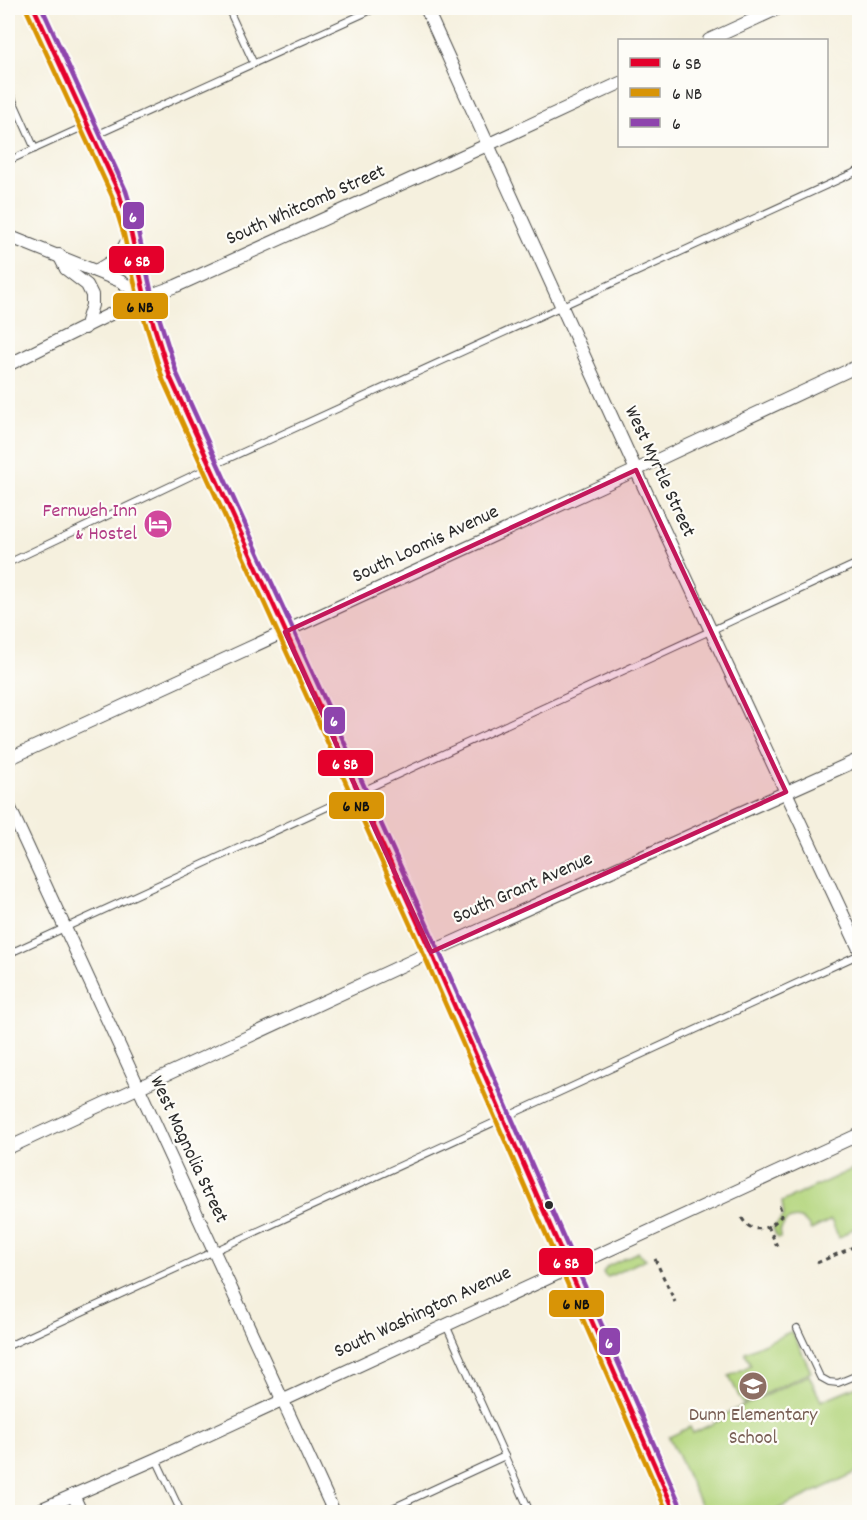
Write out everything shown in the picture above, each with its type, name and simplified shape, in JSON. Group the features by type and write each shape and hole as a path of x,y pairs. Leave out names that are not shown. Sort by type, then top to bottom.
{"main road":[{"path":"34,8 119,192 146,297 170,376 431,952 567,1269 675,1512"}],"street":[{"name":"West Myrtle Street","path":"426,8 561,307 860,953"},
{"path":"711,39 779,8"},
{"name":"South Whitcomb Street","path":"8,365 146,297 177,286 618,84"},
{"path":"96,271 118,257 131,233"},
{"path":"8,236 120,281 146,297"},
{"path":"58,255 66,269 87,285 92,295 92,305 85,328"},
{"name":"South Loomis Avenue","path":"8,759 860,365"},
{"name":"South Grant Avenue","path":"8,1148 431,952 860,759"},
{"name":"West Magnolia Street","path":"8,804 334,1512"},
{"name":"South Washington Avenue","path":"35,1512 156,1459 860,1134"},
{"path":"73,1495 81,1512"}],"lane":[{"path":"228,8 254,64"},
{"path":"8,161 36,148 91,130 254,64 376,8"},
{"path":"8,89 36,148"},
{"path":"8,563 210,467 860,170"},
{"path":"8,954 860,562"},
{"path":"8,1346 860,953"},
{"path":"446,1324 530,1512"},
{"path":"797,1328 820,1377 829,1382 838,1383 860,1374"},
{"path":"384,1512 505,1456"},
{"path":"156,1459 181,1512"}],"path":[{"path":"742,1218 749,1227 756,1230 768,1226 781,1216 778,1202"},
{"path":"768,1226 777,1246"},
{"path":"817,1263 860,1244"},
{"path":"655,1259 675,1302"}],"highlighted area":[{"path":"636,470 786,792 431,952 285,632"}],"green space":[{"path":"859,1166 859,1238 854,1228 839,1238 831,1220 811,1230 803,1220 796,1218 785,1222 780,1231 780,1238 777,1238 773,1228 784,1216 782,1202"},
{"path":"638,1252 646,1259 608,1277 605,1276 603,1272 608,1266"},
{"path":"792,1331 811,1372 743,1404 729,1376 751,1365 745,1352"},
{"path":"809,1375 821,1401 859,1385 859,1471 772,1512 704,1512 669,1437 690,1427 693,1433 725,1418 724,1415"}],"transit line":[{"path":"34,8 119,193 131,233 145,297 170,377 431,952 675,1512"},
{"name":"6","path":"42,8 126,191 138,231 152,295 177,374 438,949 682,1509"},
{"path":"27,11 112,196 124,235 138,299 163,380 424,955 667,1512"}],"place":[{"name":"Fernweh Inn & Hostel","path":"158,524"},
{"name":"Dunn Elementary School","path":"753,1386"}]}
